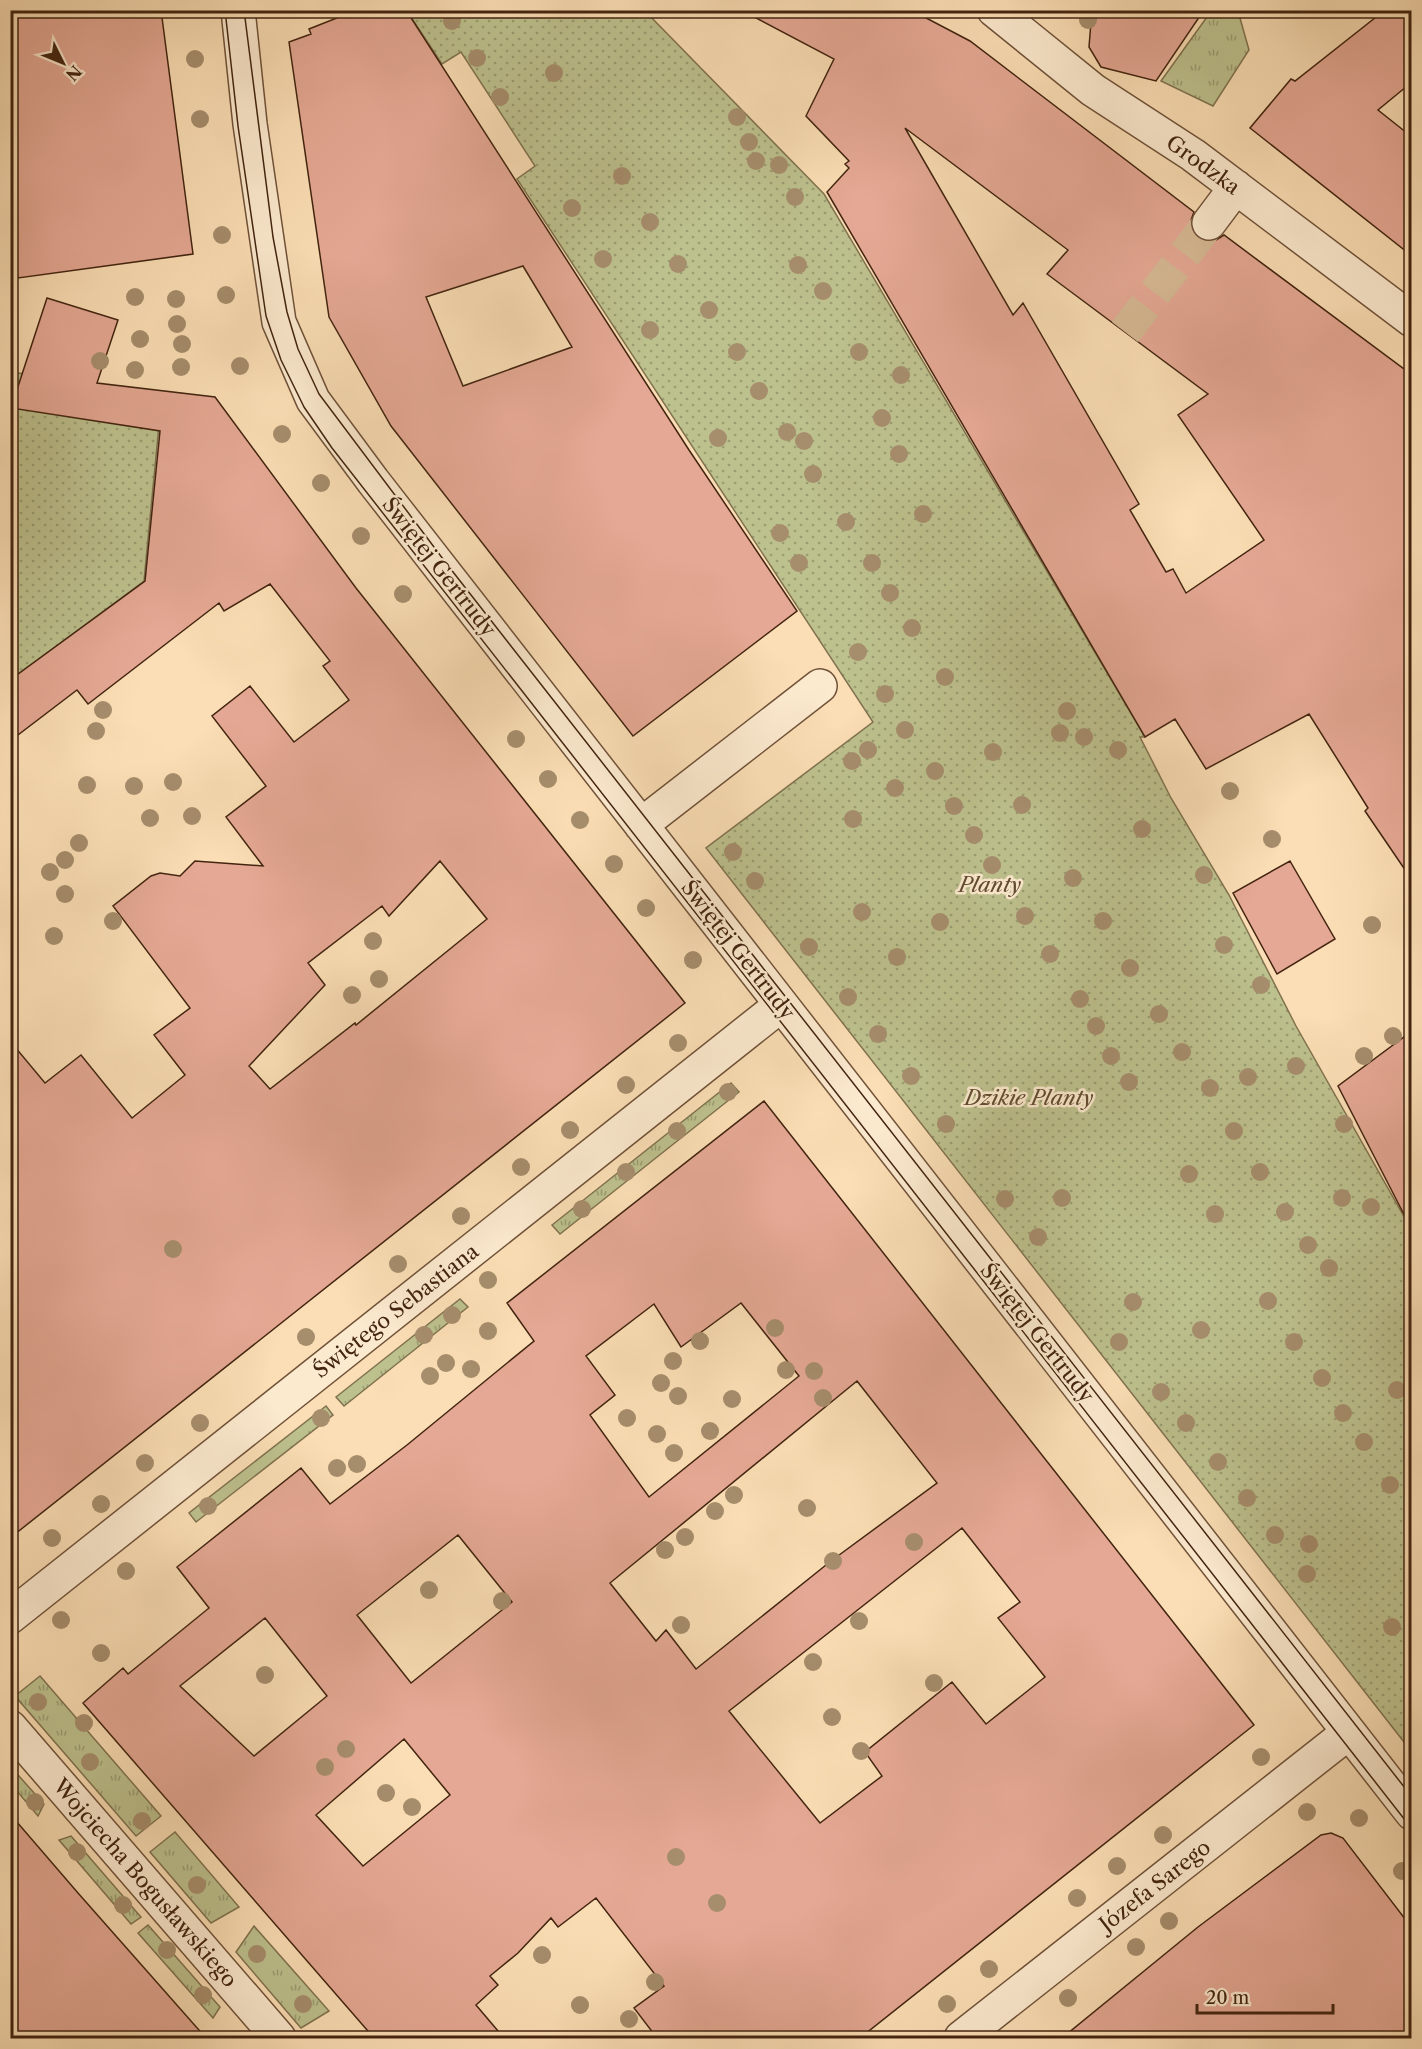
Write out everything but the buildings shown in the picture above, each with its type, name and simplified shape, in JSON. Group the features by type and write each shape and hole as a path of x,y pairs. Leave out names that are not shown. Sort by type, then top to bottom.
{"street":[{"name":"Świętej Gertrudy","path":"238,10 250,124 279,322 313,400 379,490 1412,1813"},
{"name":"Grodzka","path":"994,10 1093,90 1193,155 1412,320"},
{"path":"1209,223 1236,188"},
{"path":"641,825 820,686"},
{"name":"Świętego Sebastiana","path":"10,1617 782,1005"},
{"name":"Wojciecha Bogusławskiego","path":"10,1727 279,2038"},
{"name":"Józefa Sarego","path":"961,2038 1348,1733"}],"green space":[{"path":"1212,10 1238,11 1249,50 1213,106 1161,81"},
{"name":"Planty","path":"407,11 645,11 824,194 1145,737 1140,737 1171,798 1229,895 1296,1026 1411,1229 1411,1751 706,848 873,722 517,179 535,166 461,52 442,64"},
{"path":"11,372 162,394 144,581 11,680"},
{"path":"731,1083 739,1092 560,1234 552,1225"},
{"path":"460,1299 468,1307 344,1406 336,1397"},
{"path":"326,1406 333,1415 196,1522 189,1513"},
{"path":"40,1676 161,1816 136,1836 15,1696"},
{"path":"10,1766 44,1804 38,1816 11,1784"},
{"path":"175,1832 239,1907 211,1923 150,1852"},
{"path":"71,1836 141,1917 131,1924 59,1840"},
{"path":"148,1925 220,2007 213,2018 138,1933"},
{"path":"254,1926 329,2011 301,2028 236,1952"}],"tunnel":[{"path":"1125,332 1209,223"}],"tram line":[{"path":"225,10 238,126 266,316 281,360 304,407 332,448 1412,1829"},
{"path":"244,10 273,237 287,312 298,349 319,394 446,563 1412,1797"}],"park label":[{"name":"Dzikie Planty","path":"1029,1098"}]}
